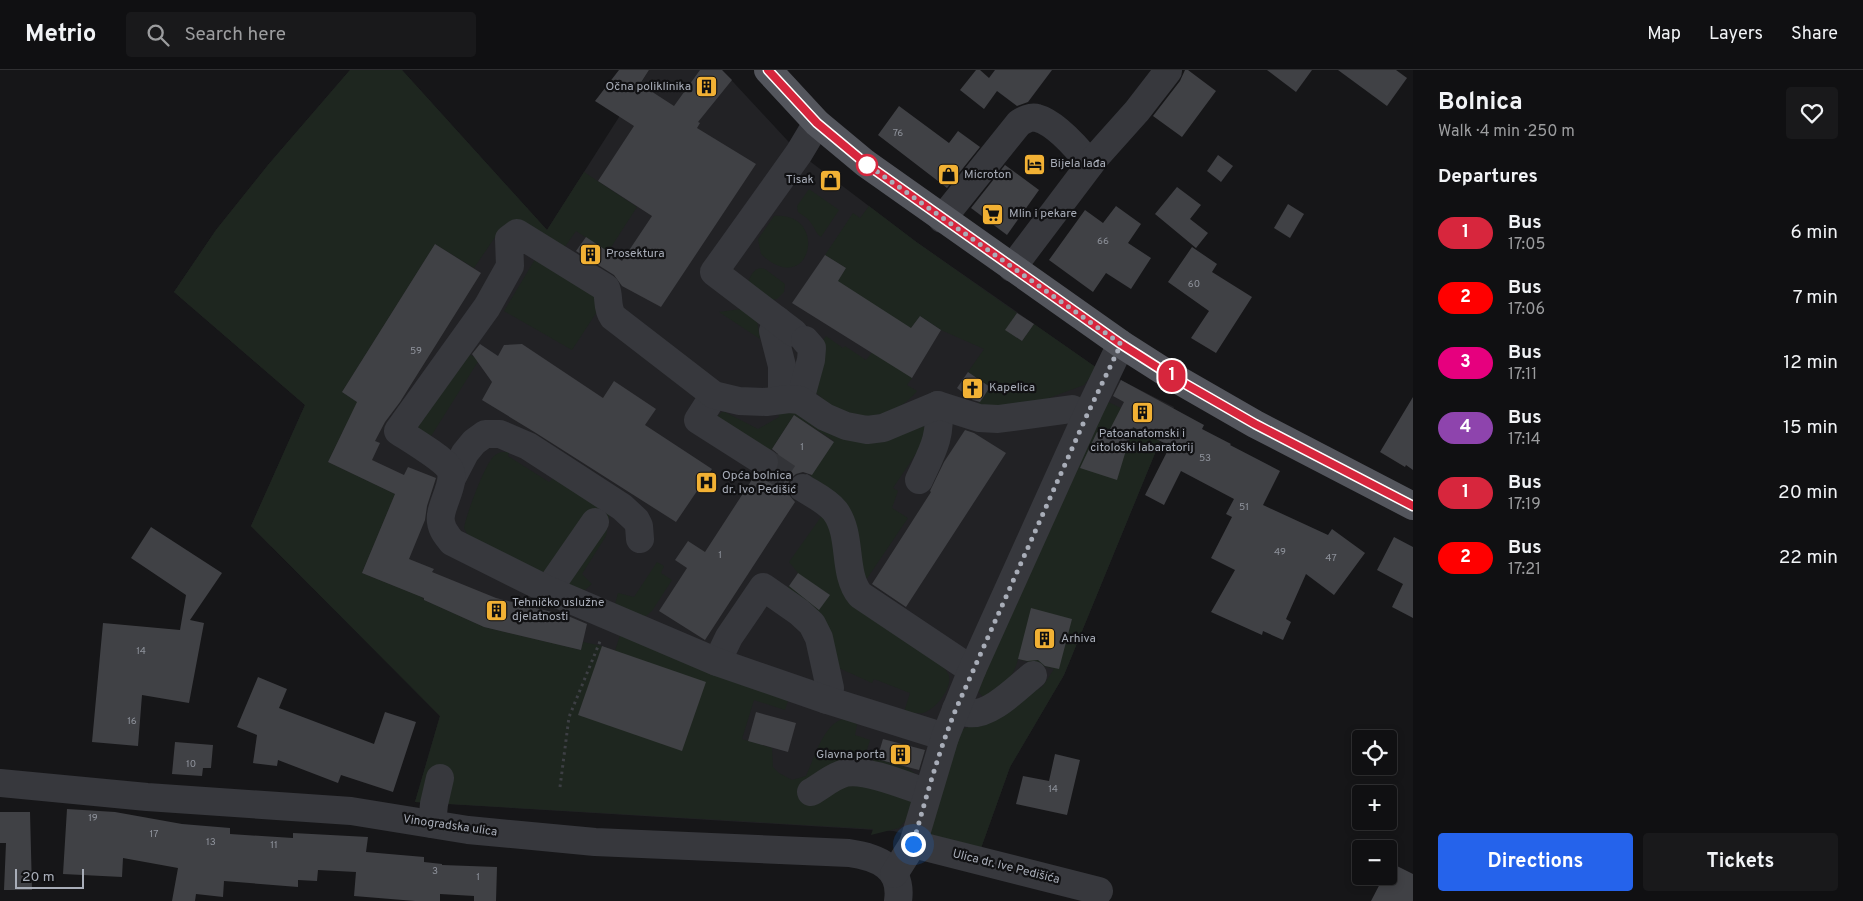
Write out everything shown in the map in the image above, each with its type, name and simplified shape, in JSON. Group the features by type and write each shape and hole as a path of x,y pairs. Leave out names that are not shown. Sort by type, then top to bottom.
{"main road":[{"path":"768,70 817,123 865,163 1121,344 1168,374 1255,424 1413,506"}],"street":[{"path":"1012,268 1090,164 1137,111 1168,71"},
{"path":"942,219 1019,123 1027,119 1036,117 1053,125 1090,164"},
{"path":"791,400 811,360 812,348 714,272 800,153 817,123"},
{"path":"452,478 450,469 443,462 398,431 500,286 510,266 509,239 517,233 606,288 608,308 613,317 714,395 739,400 766,402 791,400 838,424 867,430 883,428 938,405 979,418 998,419 1072,409 1087,415"},
{"path":"898,901 899,890 894,874 913,844 927,793 956,709 1087,415 1121,344"},
{"path":"714,395 698,420 764,462"},
{"path":"919,480 937,441 940,420 938,405"},
{"path":"640,539 639,526 636,520 622,507 528,446 500,434 486,434 474,442 465,453 452,478 440,519 444,532 452,542 548,590 717,662 827,700 945,737"},
{"path":"804,488 833,509 838,516 846,538 854,587 860,594 972,670"},
{"path":"548,590 595,522"},
{"path":"717,662 729,637 764,587 799,612 812,624 820,638 830,688 827,700"},
{"path":"956,709 968,714 981,713 1002,701 1033,675"},
{"path":"811,792 844,774 854,772 900,783 927,793"},
{"path":"432,824 440,778"},
{"name":"Vinogradska ulica","path":"0,783 147,797 351,811 468,830 595,842 849,853 874,858 884,863 894,874"},
{"name":"Ulica dr. Ive Pedišića","path":"913,844 1099,891"}],"path":[{"path":"560,787 569,717 611,617"}],"shaded area":[{"name":"Opća bolnica dr. Ivo Pedišić","path":"350,70 402,70 547,230 649,70 722,70 799,153 915,241 1097,368 1174,407 1064,675 1010,767 980,851 893,831 415,802 440,716 251,526 305,405 174,292 216,230 268,165"},
{"path":"350,70 402,70 547,230 584,172 637,207 608,252 576,231 562,251 513,222 502,227 474,268 435,244 342,392 360,404 345,427 328,462 395,494 362,573 422,597 424,600 484,627 581,650 583,642 615,651 620,635 790,695 785,710 754,700 742,739 772,748 773,767 779,773 792,780 806,776 817,749 828,730 835,723 843,719 852,719 857,725 855,735 870,740 864,759 873,762 876,754 877,759 907,768 920,777 906,820 899,828 871,835 873,829 415,802 440,716 251,526 305,405 174,292 216,230 268,165"},
{"path":"809,189 839,210 821,237 808,220 798,212 797,206"},
{"path":"869,206 1017,313 1006,330 1022,341 1034,324 1097,368 1084,385 1033,404 986,406 978,404 990,387 968,372 984,349 941,330 920,316 905,336 833,289 846,268 825,255 853,213 860,218"},
{"path":"774,216 792,218 803,226 808,238 807,251 802,261 792,267 778,266 761,254 758,239"},
{"path":"540,251 587,284 602,304 572,350 504,311"},
{"path":"760,268 765,269 785,284 784,292 777,299 771,300 748,285 751,275"},
{"path":"748,308 755,310 760,339 719,312"},
{"path":"826,336 843,348 845,346 866,360 873,351 912,378 907,385 917,391 902,405 893,410 872,416 851,415 831,406 816,393 819,346"},
{"path":"466,352 479,360 428,441 420,433 418,426"},
{"path":"1104,400 1121,408 1116,419 1160,441 1064,675 1010,767 980,851 926,838 956,732 980,722 1042,687 1054,669 1018,659 1011,675 992,697 982,696 976,689"},
{"path":"787,410 881,441 892,439 920,425 925,427 928,436 893,488 898,491 892,508 908,518 864,583 809,478 834,441 794,415 770,452 717,420 722,412 725,412 758,429 779,417 778,412"},
{"path":"501,452 509,452 508,456 549,482 554,477 610,513 606,536 582,574 592,584 585,590 575,589 475,540 467,534 464,528 476,490 490,461"},
{"path":"823,514 832,529 839,559 939,659 947,672 949,676 948,687 942,698 928,711 923,713 904,712 910,693 874,679 872,683 839,668 784,594 798,573 789,562"},
{"path":"657,562 664,566 661,573 672,580 652,611 641,620 615,604 618,593 634,597"}],"building":[{"path":"619,70 649,70 640,84 674,106 700,70 722,70 732,80 698,122 700,123 697,128 756,164 661,307 622,286 614,275 576,251 586,237 622,261 652,216 598,181 634,126 595,101"},
{"path":"976,70 980,70 989,78 995,70 1052,70 1028,102 1017,106 997,91 984,109 960,90"},
{"path":"1185,70 1188,70 1216,91 1182,137 1153,116 1180,81"},
{"path":"1267,70 1312,70 1296,92"},
{"path":"1338,70 1396,70 1407,78 1387,106"},
{"path":"899,106 949,143 958,131 980,147 947,188 878,135"},
{"path":"1218,155 1233,166 1221,182 1207,171"},
{"path":"1005,165 1039,190 1007,235 971,208"},
{"path":"1177,187 1201,205 1190,219 1208,233 1196,248 1155,214"},
{"path":"1288,204 1304,214 1290,238 1274,228"},
{"path":"1116,206 1141,224 1128,243 1151,258 1131,289 1106,273 1093,292 1049,260 1085,210 1103,223"},
{"path":"435,244 481,273 400,402 385,422 375,441 380,443 372,460 404,475 408,467 436,478 427,506 425,520 409,559 434,569 432,572 496,598 568,616 587,624 581,650 484,627 424,600 424,598 362,573 395,494 328,462 357,402 342,392"},
{"path":"1192,247 1217,264 1212,272 1252,297 1216,353 1191,338 1209,311 1168,282"},
{"path":"825,255 846,268 838,281 911,328 920,316 941,330 912,378 792,303"},
{"path":"1017,313 1034,324 1022,341 1005,330"},
{"path":"480,344 498,356 504,345 522,344 603,398 614,381 656,409 645,425 712,469 676,522 482,400 492,382 472,354"},
{"name":"Kapelica","path":"968,372 990,387 980,402 973,400 957,388"},
{"path":"1121,380 1204,425 1202,429 1280,471 1263,505 1328,535 1332,529 1365,553 1334,595 1306,574 1286,619 1291,622 1283,640 1263,631 1262,635 1211,612 1235,570 1211,558 1232,517 1226,514 1234,499 1181,471 1164,505 1145,495 1170,446 1133,427 1117,480 1080,468 1097,432 1107,435 1124,402 1113,396"},
{"path":"1413,397 1413,470 1380,452"},
{"path":"794,415 834,442 812,475 803,472 796,474 790,479 787,488 795,502 705,640 659,611 687,568 675,560 688,541 705,552 755,475 764,478 771,476 777,471 780,462 778,454 772,449"},
{"path":"965,430 974,433 1006,453 906,607 872,584 931,492 944,462"},
{"path":"151,527 222,573 190,620 204,623 189,703 142,695 138,746 92,742 103,623 180,630 186,595 131,558"},
{"path":"1394,537 1413,547 1413,618 1392,607 1403,584 1377,570"},
{"path":"798,573 830,595 819,610 789,586"},
{"name":"Arhiva","path":"1031,608 1072,619 1059,669 1045,666 1038,660 1027,661 1018,659"},
{"path":"602,646 706,682 682,751 578,715"},
{"path":"258,677 287,689 279,708 374,744 385,712 416,722 393,792 341,775 338,783 278,760 277,766 253,763 257,735 237,727"},
{"path":"756,712 796,723 788,752 748,741"},
{"name":"Glavna porta","path":"883,739 925,750 919,770 877,759"},
{"path":"175,742 213,745 211,768 203,768 202,776 172,774"},
{"path":"1055,754 1080,760 1067,815 1016,804 1023,776 1049,781"},
{"path":"67,809 115,812 182,824 230,828 230,834 293,838 293,833 368,837 366,852 424,857 424,862 442,865 497,867 496,901 474,901 474,896 440,894 440,901 354,896 356,872 318,870 317,881 298,880 298,887 224,881 223,897 196,894 195,901 172,901 178,868 123,858 122,877 63,874"},
{"path":"0,812 30,812 32,890 4,890 6,843 0,843"},
{"path":"1397,866 1413,874 1413,901 1371,901 1379,885 1397,885"}],"tunnel":[{"path":"764,462 803,488"}],"bus line":[{"name":"1","path":"768,70 817,123 845,148 942,219 1121,344 1168,374 1255,424 1413,506"}],"place":[{"name":"Očna poliklinika","path":"707,87"},
{"name":"Bijela lađa","path":"1034,164"},
{"name":"Microton","path":"948,175"},
{"name":"Tisak","path":"830,180"},
{"name":"Mlin i pekare","path":"993,214"},
{"name":"Prosektura","path":"590,254"},
{"name":"Kapelica","path":"973,388"},
{"name":"Patoanatomski i citološki labaratorij","path":"1142,413"},
{"name":"Opća bolnica dr. Ivo Pedišić","path":"706,483"},
{"name":"Tehničko uslužne djelatnosti","path":"496,610"},
{"name":"Arhiva","path":"1045,639"},
{"name":"Glavna porta","path":"901,755"}],"route":[{"path":"867,165 865,163 1121,344 1106,373 972,670 945,737 913,844"}]}
